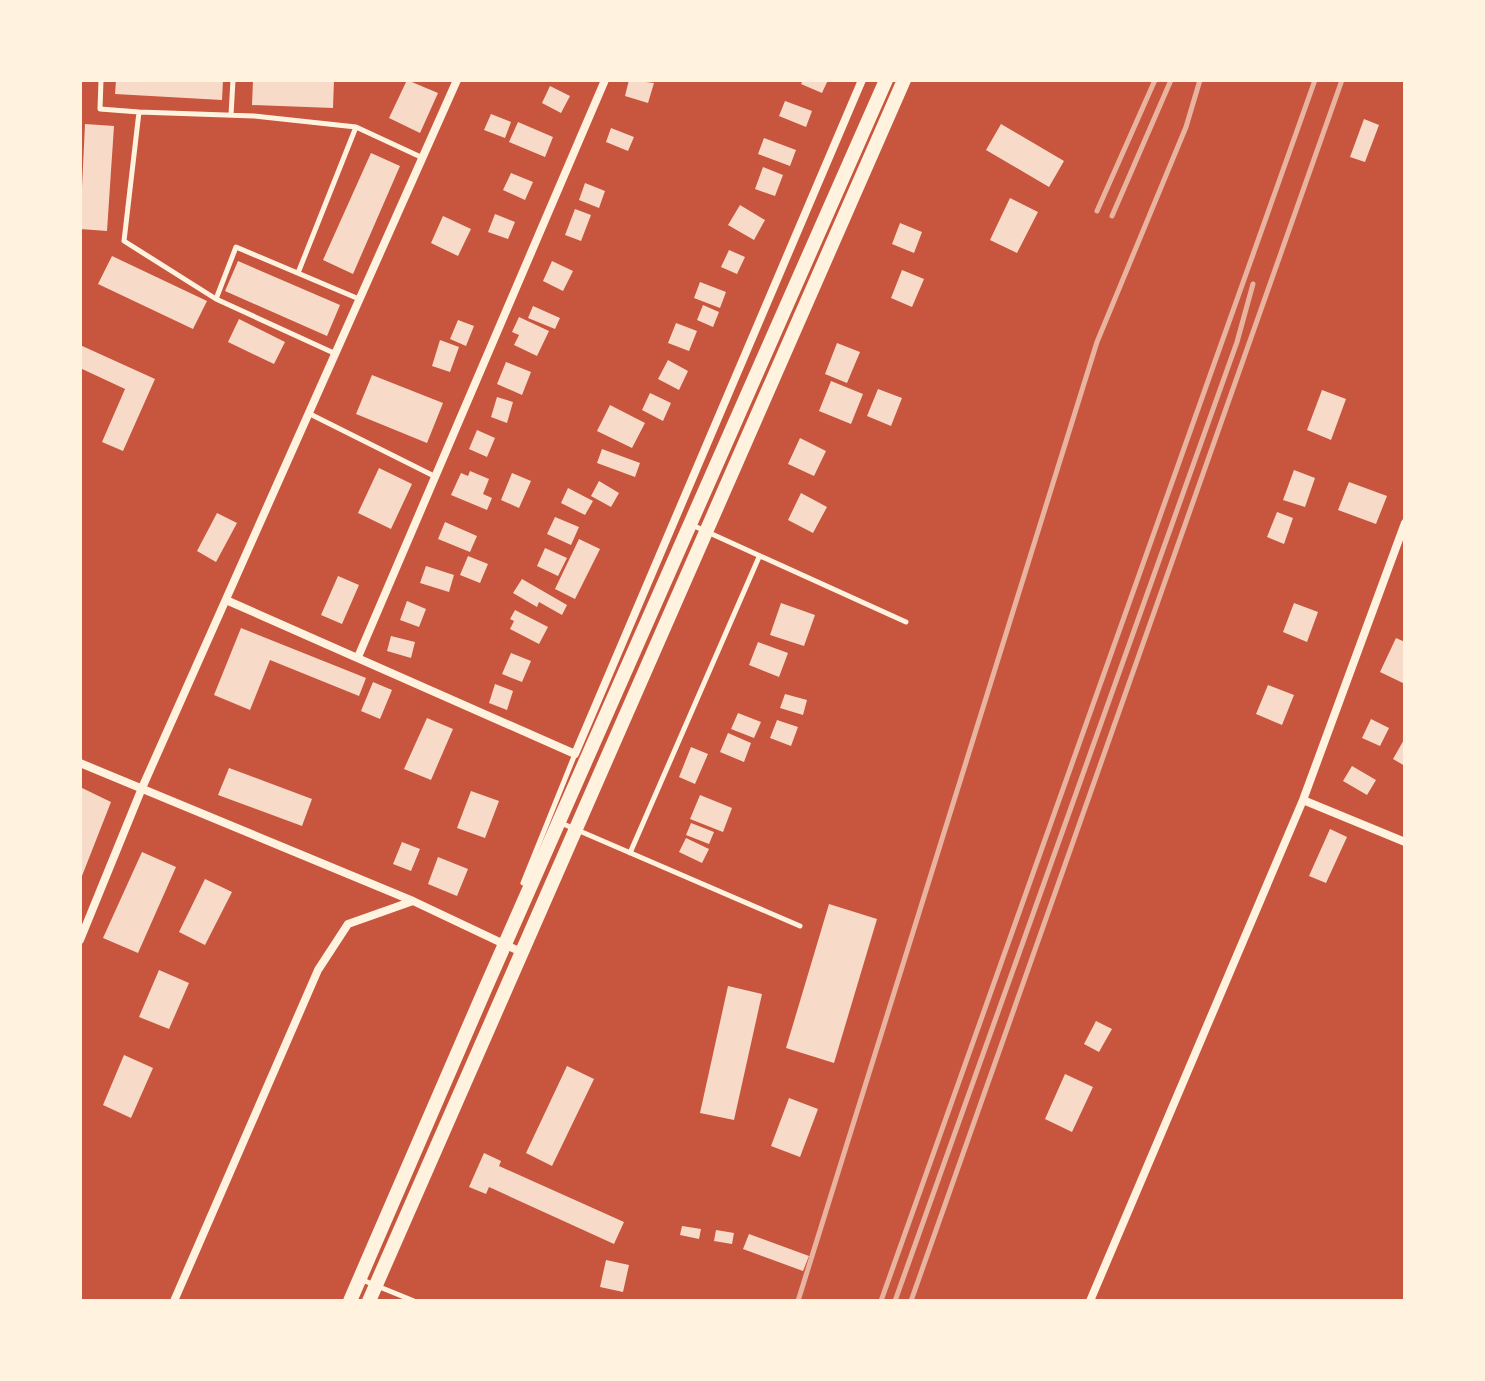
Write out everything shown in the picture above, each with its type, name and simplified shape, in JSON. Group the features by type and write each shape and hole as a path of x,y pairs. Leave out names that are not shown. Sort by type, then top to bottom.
{"main road":[{"path":"350,1301 886,80"},
{"path":"369,1301 904,80"}],"street":[{"path":"80,940 142,788 457,80"},
{"path":"358,657 605,80"},
{"path":"226,600 575,754 862,80"},
{"path":"1090,1301 1303,800 1405,523"},
{"path":"80,763 413,901 521,952"},
{"path":"1303,800 1405,842"},
{"path":"174,1301 318,970 348,924 413,901"}],"lane":[{"path":"101,80 100,109 231,115 356,127 423,158"},
{"path":"231,115 233,80"},
{"path":"139,112 124,241 216,299 337,354"},
{"path":"298,273 356,127"},
{"path":"216,299 236,247 361,300"},
{"path":"310,414 436,477"},
{"path":"691,525 906,622"},
{"path":"630,853 759,557"},
{"path":"523,883 575,754"},
{"path":"560,823 800,926"},
{"path":"359,1279 414,1301"}],"building":[{"path":"116,80 223,80 222,100 115,94"},
{"path":"253,80 334,80 333,108 252,105"},
{"path":"407,80 438,93 420,133 389,118"},
{"path":"629,80 654,83 648,103 625,96"},
{"path":"803,80 828,80 822,93 801,84"},
{"path":"550,86 570,96 561,113 542,103"},
{"path":"785,101 812,111 806,127 779,116"},
{"path":"491,114 511,122 505,138 484,130"},
{"path":"1364,119 1379,125 1365,162 1350,157"},
{"path":"518,122 553,137 545,157 509,142"},
{"path":"85,124 114,126 107,231 80,229"},
{"path":"1001,124 1064,161 1049,187 986,150"},
{"path":"611,128 634,137 628,151 606,142"},
{"path":"764,138 796,150 790,166 758,154"},
{"path":"371,153 400,166 353,274 323,260"},
{"path":"763,167 783,175 775,196 755,189"},
{"path":"511,173 533,182 525,200 503,190"},
{"path":"585,183 605,191 599,208 579,200"},
{"path":"1010,198 1038,212 1017,253 990,240"},
{"path":"740,205 765,220 754,240 728,225"},
{"path":"575,209 591,215 581,241 565,235"},
{"path":"495,214 515,222 508,239 488,232"},
{"path":"443,216 471,229 458,256 431,243"},
{"path":"900,223 922,232 914,253 892,244"},
{"path":"729,250 745,257 737,274 721,267"},
{"path":"112,256 207,301 193,329 98,284"},
{"path":"238,261 340,305 327,336 225,291"},
{"path":"552,261 573,271 563,291 543,281"},
{"path":"902,270 924,279 912,307 891,298"},
{"path":"700,282 726,292 720,308 694,298"},
{"path":"703,305 719,312 713,327 697,320"},
{"path":"533,306 560,318 555,329 528,318"},
{"path":"519,317 549,331 537,356 514,345 519,335 512,332"},
{"path":"239,319 285,342 274,364 228,342"},
{"path":"458,320 474,326 466,346 450,339"},
{"path":"676,323 697,331 689,351 668,343"},
{"path":"440,340 459,347 450,372 432,366"},
{"path":"837,343 860,352 847,383 825,374"},
{"path":"80,345 155,379 123,451 102,442 125,389 80,368"},
{"path":"668,360 688,371 679,390 658,379"},
{"path":"506,362 531,372 522,395 497,384"},
{"path":"372,375 443,403 427,443 356,414"},
{"path":"831,381 863,394 851,424 819,411"},
{"path":"878,389 902,398 891,426 867,416"},
{"path":"1322,390 1346,399 1331,440 1307,430"},
{"path":"650,393 671,403 663,421 642,410"},
{"path":"497,397 513,402 507,423 491,417"},
{"path":"610,405 645,423 632,448 597,431"},
{"path":"477,430 495,438 487,457 469,449"},
{"path":"800,438 826,451 814,476 788,464"},
{"path":"602,449 640,463 635,477 597,463"},
{"path":"379,468 412,484 391,529 358,513"},
{"path":"1294,470 1315,478 1305,507 1283,500"},
{"path":"470,471 489,479 483,494 492,498 487,510 451,495 461,473 468,476"},
{"path":"512,473 531,481 519,508 501,500"},
{"path":"599,481 619,493 611,507 591,496"},
{"path":"1349,482 1387,496 1376,524 1338,510"},
{"path":"568,488 593,501 585,515 561,503"},
{"path":"801,493 827,507 813,533 788,520"},
{"path":"1277,512 1293,518 1284,544 1267,537"},
{"path":"217,513 237,523 216,562 197,551"},
{"path":"555,517 579,527 571,545 547,534"},
{"path":"445,522 477,536 470,552 438,539"},
{"path":"579,539 600,549 575,599 555,589"},
{"path":"545,548 567,558 558,576 537,566"},
{"path":"468,556 488,564 480,583 460,575"},
{"path":"426,566 454,575 449,592 420,583"},
{"path":"338,576 359,585 342,624 321,615"},
{"path":"522,579 567,605 562,615 539,602 537,607 513,593"},
{"path":"407,601 426,609 419,627 400,620"},
{"path":"781,603 815,615 804,646 770,635"},
{"path":"1294,603 1318,612 1307,642 1283,632"},
{"path":"515,610 548,627 539,644 510,629 514,621 510,619"},
{"path":"241,628 366,678 359,696 270,660 250,710 214,695"},
{"path":"391,636 415,642 411,658 387,651"},
{"path":"1396,638 1405,642 1405,684 1380,672"},
{"path":"758,642 788,653 779,677 749,665"},
{"path":"511,653 531,661 522,682 502,674"},
{"path":"373,682 392,690 380,719 361,711"},
{"path":"495,684 513,691 507,710 489,703"},
{"path":"1268,685 1294,695 1282,725 1256,714"},
{"path":"785,694 807,700 803,715 780,708"},
{"path":"738,713 761,722 754,738 731,729"},
{"path":"427,718 453,729 431,780 404,769"},
{"path":"1371,719 1389,728 1380,746 1362,738"},
{"path":"777,720 798,727 791,746 770,738"},
{"path":"728,733 751,743 744,762 720,752"},
{"path":"1405,738 1405,766 1393,759"},
{"path":"691,747 708,754 695,784 679,777"},
{"path":"1352,766 1376,780 1367,795 1343,781"},
{"path":"229,768 312,799 302,826 218,795"},
{"path":"80,787 111,802 80,881"},
{"path":"471,791 499,801 485,838 457,828"},
{"path":"700,795 732,808 723,832 690,819"},
{"path":"691,823 714,832 709,844 686,835"},
{"path":"1330,829 1347,837 1326,883 1309,876"},
{"path":"686,838 709,849 702,863 679,852"},
{"path":"402,842 420,849 411,871 393,864"},
{"path":"142,852 176,867 138,953 103,938"},
{"path":"438,857 468,869 457,896 428,884"},
{"path":"205,879 232,892 205,945 179,932"},
{"path":"829,904 877,919 834,1063 786,1048"},
{"path":"159,970 189,983 169,1029 139,1017"},
{"path":"728,986 762,994 734,1120 700,1113"},
{"path":"1096,1021 1112,1029 1099,1052 1084,1044"},
{"path":"124,1055 153,1068 131,1118 103,1105"},
{"path":"567,1066 594,1079 552,1166 526,1153"},
{"path":"1065,1074 1093,1087 1072,1132 1045,1119"},
{"path":"789,1098 818,1109 800,1157 771,1146"},
{"path":"484,1153 501,1161 499,1166 624,1222 614,1244 489,1187 486,1194 469,1187"},
{"path":"682,1226 701,1229 699,1239 680,1235"},
{"path":"716,1230 734,1233 732,1244 714,1241"},
{"path":"749,1234 809,1256 803,1271 743,1249"},
{"path":"606,1260 629,1265 623,1292 600,1287"}],"railway":[{"path":"1097,211 1155,80"},
{"path":"1112,216 1171,80"},
{"path":"798,1301 1097,342 1186,127 1200,80"},
{"path":"881,1301 1315,80"},
{"path":"911,1301 1342,80"},
{"path":"895,1301 1237,342 1253,284"}]}
